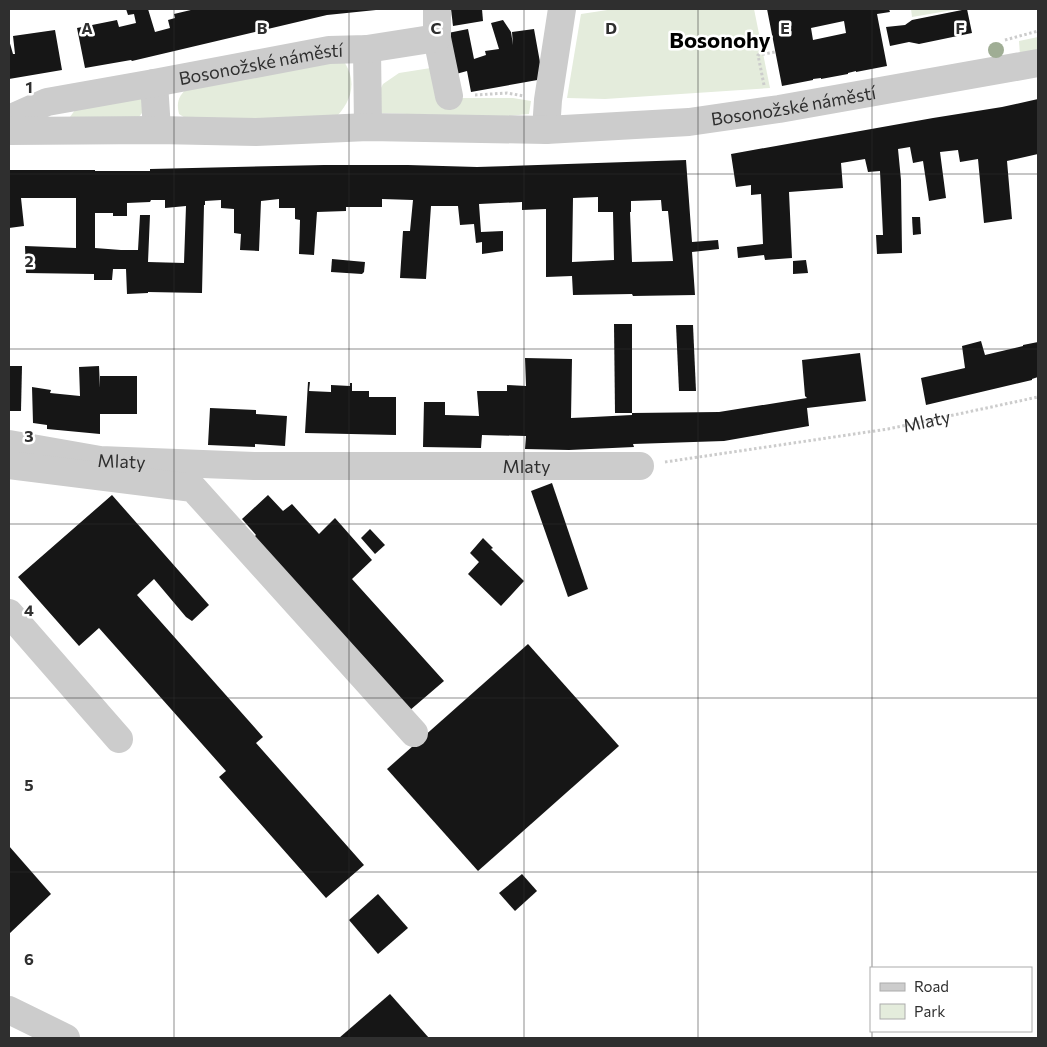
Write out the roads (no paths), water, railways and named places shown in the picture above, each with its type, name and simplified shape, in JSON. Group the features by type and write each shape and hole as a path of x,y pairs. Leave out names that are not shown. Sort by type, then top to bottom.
{"street":[{"path":"437,9 437,38 450,96"},
{"path":"546,130 548,100 562,9"},
{"name":"Bosonožské náměstí","path":"9,119 47,102 329,50 368,49 437,38"},
{"name":"Bosonožské náměstí","path":"368,49 368,127"},
{"name":"Bosonožské náměstí","path":"9,131 158,130 256,132 368,127 546,130 690,122 1038,63"},
{"name":"Bosonožské náměstí","path":"154,83 158,130"},
{"name":"Mlaty","path":"9,444 100,460 254,466 640,466"},
{"path":"9,465 193,488 414,733"},
{"path":"9,614 119,739"},
{"path":"9,1010 66,1038"}],"district":[{"name":"Bosonohy","path":"720,39"}]}
